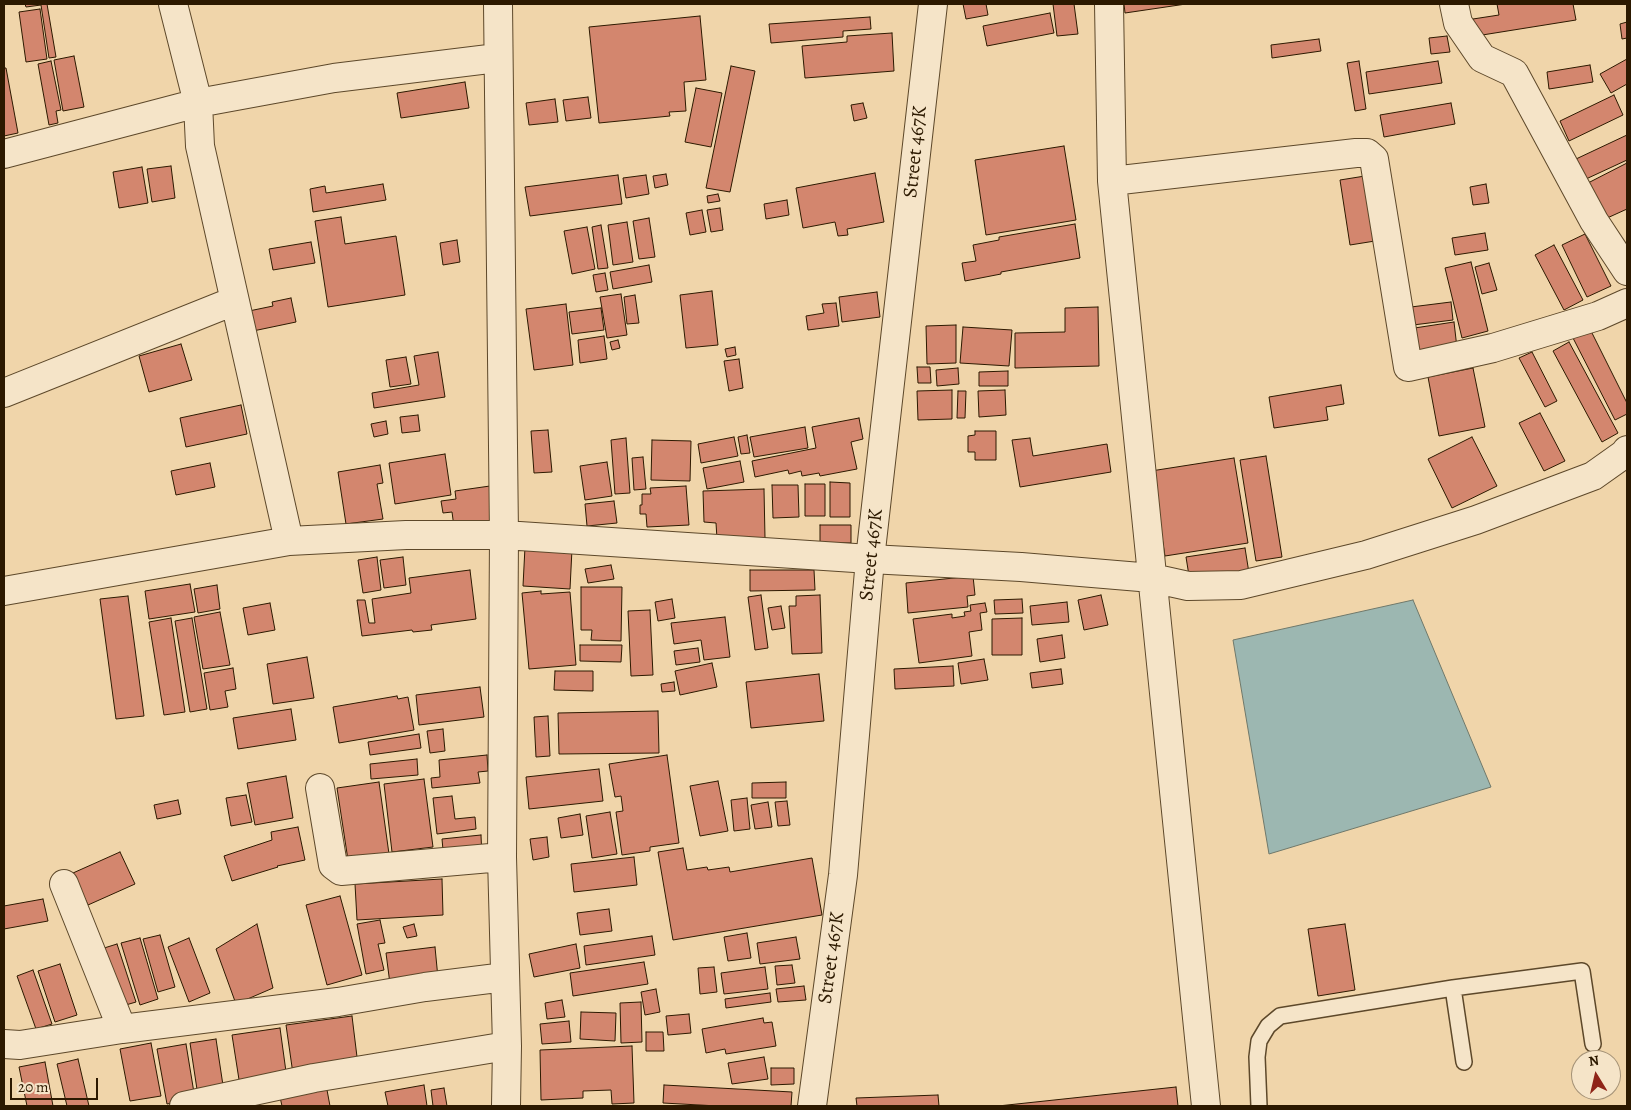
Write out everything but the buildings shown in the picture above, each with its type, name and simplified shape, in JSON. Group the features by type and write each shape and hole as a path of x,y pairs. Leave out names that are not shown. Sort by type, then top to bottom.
{"street":[{"path":"172,4 198,104 200,146 289,541"},
{"path":"498,4 497,58 504,535 502,858 507,1046 506,1106"},
{"name":"Street 467K","path":"812,1106 843,875 870,559 932,4"},
{"path":"1108,4 1112,181 1206,1106"},
{"path":"1454,4 1458,22 1482,58 1514,73 1594,221 1627,271"},
{"path":"4,154 198,104 334,78 497,58"},
{"path":"1112,181 1367,153 1374,159 1408,367 1493,348 1598,316 1627,303"},
{"path":"4,393 234,301"},
{"path":"4,591 289,541 406,535 504,535 1021,567 1152,578 1188,586 1240,585 1366,555 1476,520 1593,476 1627,450"},
{"path":"320,788 334,865 341,871 502,858"},
{"path":"64,884 122,1028"},
{"path":"4,1044 20,1045 122,1028 338,1002 425,987 505,977"},
{"path":"184,1106 314,1078 507,1046"}],"lane":[{"path":"1259,1106 1257,1057 1259,1041 1268,1026 1280,1016 1453,988 1582,971 1593,1044"},
{"path":"1453,988 1464,1062"}],"water":[{"path":"1413,600 1491,787 1269,854 1233,640"}]}
